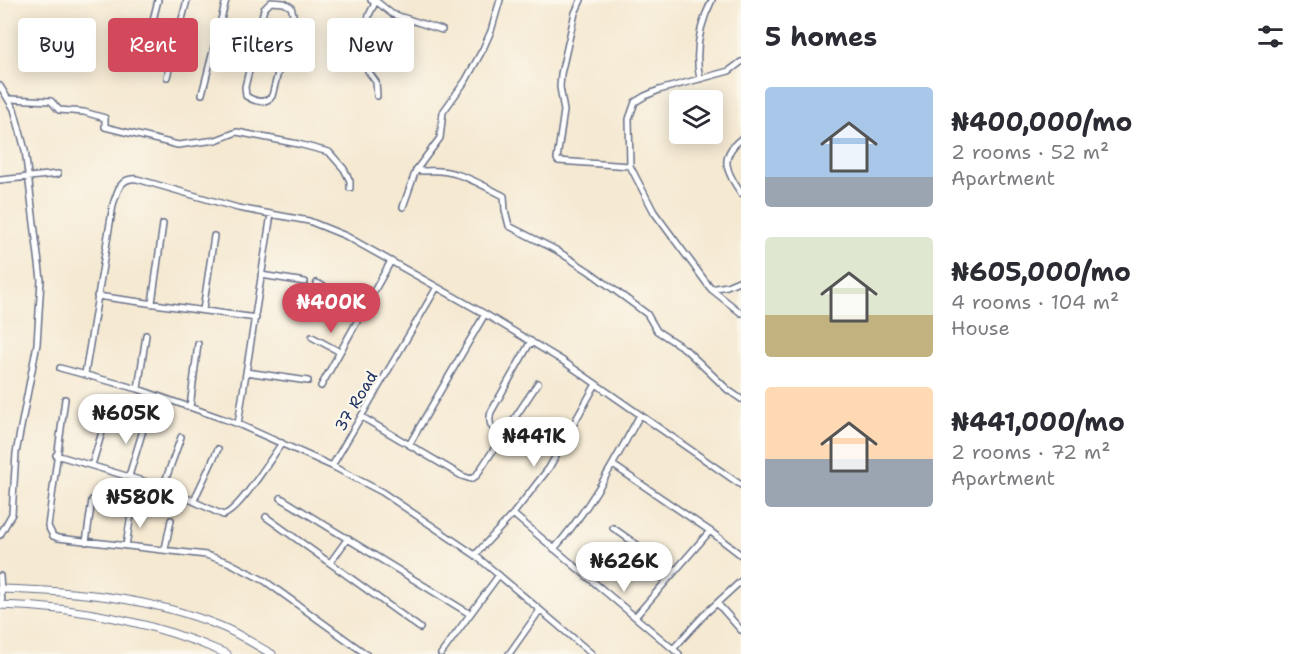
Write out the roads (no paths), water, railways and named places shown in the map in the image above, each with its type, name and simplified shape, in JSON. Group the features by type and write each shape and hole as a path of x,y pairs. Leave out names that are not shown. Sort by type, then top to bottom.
{"street":[{"path":"153,18 158,0"},
{"path":"167,77 187,0"},
{"path":"202,94 226,0"},
{"path":"403,207 416,170 440,138 443,112 466,80 483,49 494,23 500,0"},
{"path":"581,0 575,13 561,74 560,87 564,111 557,159 558,161 630,166"},
{"path":"699,79 697,48 704,19 712,0"},
{"path":"377,96 376,82 368,71 366,32 367,20 374,1 392,14 442,30"},
{"path":"271,2 284,2 291,7 293,14 272,96 266,102 248,98 244,93 245,87 264,9 271,2"},
{"path":"741,62 729,71 659,90 635,102 629,119 630,166 654,212 711,289 741,313"},
{"path":"0,86 10,99 25,150 41,280 34,366 16,453 12,514 0,535"},
{"path":"10,99 51,101 59,110 84,112 105,118 105,127 178,145 216,140 237,132 329,152 344,169 350,181 350,188"},
{"path":"741,139 732,146 727,157 727,168 741,193"},
{"path":"416,170 427,172 439,170 461,175 476,180 504,196 510,226 556,250 647,314 657,331 685,349 728,390 741,399"},
{"path":"0,180 57,174"},
{"path":"85,374 113,205 120,184 126,180 137,179 238,208 326,226 346,236 531,341 741,485"},
{"path":"238,424 271,214"},
{"path":"152,303 162,224"},
{"path":"203,310 214,236"},
{"path":"321,386 391,261"},
{"path":"261,275 305,282"},
{"path":"711,289 741,280"},
{"path":"317,283 365,308"},
{"name":"37 Road","path":"332,466 437,287"},
{"path":"98,296 255,318"},
{"path":"409,445 484,314"},
{"path":"138,389 146,335"},
{"path":"312,337 340,352"},
{"path":"502,438 490,427 491,412 531,341"},
{"path":"190,407 198,344"},
{"path":"60,368 138,389 238,424 332,466 398,502 475,555 592,654"},
{"path":"246,372 308,381"},
{"path":"362,417 462,476 471,479 476,476 538,382"},
{"path":"475,555 513,514 549,468 596,384"},
{"path":"65,399 48,526 58,538 165,549 206,555 228,562 254,574 366,654"},
{"path":"92,465 109,409"},
{"path":"554,549 586,511 640,415"},
{"path":"129,476 146,420"},
{"path":"163,487 181,437"},
{"path":"56,456 163,487 194,500 217,514 228,514 245,495 282,443"},
{"path":"194,500 218,449"},
{"path":"613,465 710,531 741,555"},
{"path":"280,498 470,614"},
{"path":"86,542 92,501"},
{"path":"126,546 132,508"},
{"path":"513,514 679,654"},
{"path":"266,517 420,628"},
{"path":"165,549 171,519"},
{"path":"614,528 675,571"},
{"path":"634,617 710,531"},
{"path":"330,563 348,538"},
{"path":"441,654 499,574"},
{"path":"0,576 1,605 78,611 127,620 192,638 227,654"},
{"path":"673,649 741,581"},
{"path":"0,589 79,592 159,606 220,626 272,654"},
{"path":"717,603 741,630"},
{"path":"509,654 540,610"}]}
